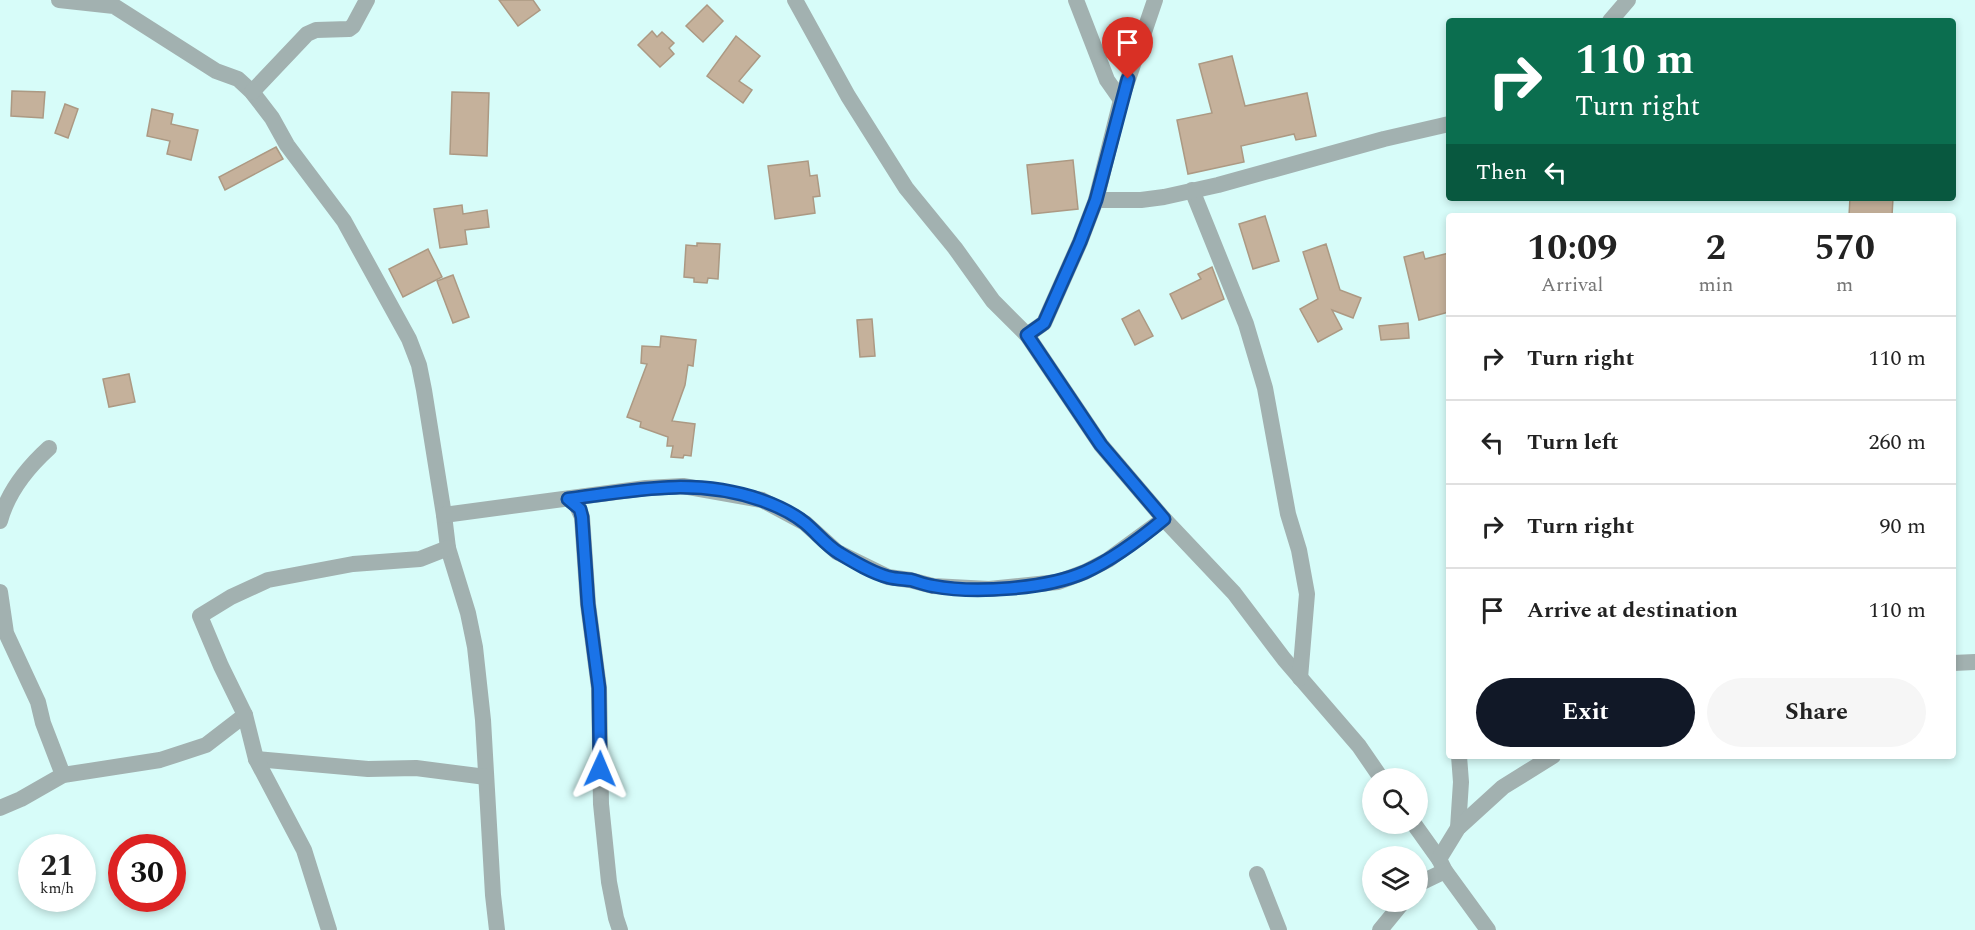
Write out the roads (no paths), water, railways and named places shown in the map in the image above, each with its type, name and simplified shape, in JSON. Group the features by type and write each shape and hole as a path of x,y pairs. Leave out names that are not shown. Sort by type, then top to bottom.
{"street":[{"path":"59,0 114,6 216,71 238,79 252,92 272,118 287,145 344,221 409,339 420,373 448,548 468,612 475,647 483,720 497,930"},
{"path":"252,92 307,34 316,30 349,29 353,26 367,0"},
{"path":"795,0 848,96 906,188 956,248 993,301 1027,335 1101,445 1164,519 1234,593 1300,678 1359,746 1374,768"},
{"path":"1076,0 1107,80 1121,100"},
{"path":"1027,335 1044,323 1080,242 1096,200 1121,100 1155,0"},
{"path":"1613,18 1628,0"},
{"path":"1096,200 1141,200 1192,190 1446,125"},
{"path":"1192,190 1246,324 1265,388 1288,514 1299,550 1307,594 1300,678"},
{"path":"0,521 14,488 30,466 49,448"},
{"path":"444,515 645,488 683,486 762,500 805,523 837,552 888,577 933,586 989,589 1058,582 1085,572 1108,560 1164,519"},
{"path":"568,499 580,509 582,517 588,604 599,688 601,804 609,882 620,930"},
{"path":"329,930 304,850 256,759 245,715 200,616 231,597 268,580 353,564 420,559 448,548"},
{"path":"0,592 6,633 38,702 43,723 63,774"},
{"path":"1956,663 1975,662"},
{"path":"0,808 21,799 63,774 160,760 206,745 245,715"},
{"path":"256,759 368,769 416,768 486,777"},
{"path":"1428,876 1442,865 1458,828 1461,782 1459,759"},
{"path":"1458,828 1503,787 1548,759"},
{"path":"1420,834 1488,930"},
{"path":"1257,874 1279,930"},
{"path":"1380,930 1395,912"}]}
